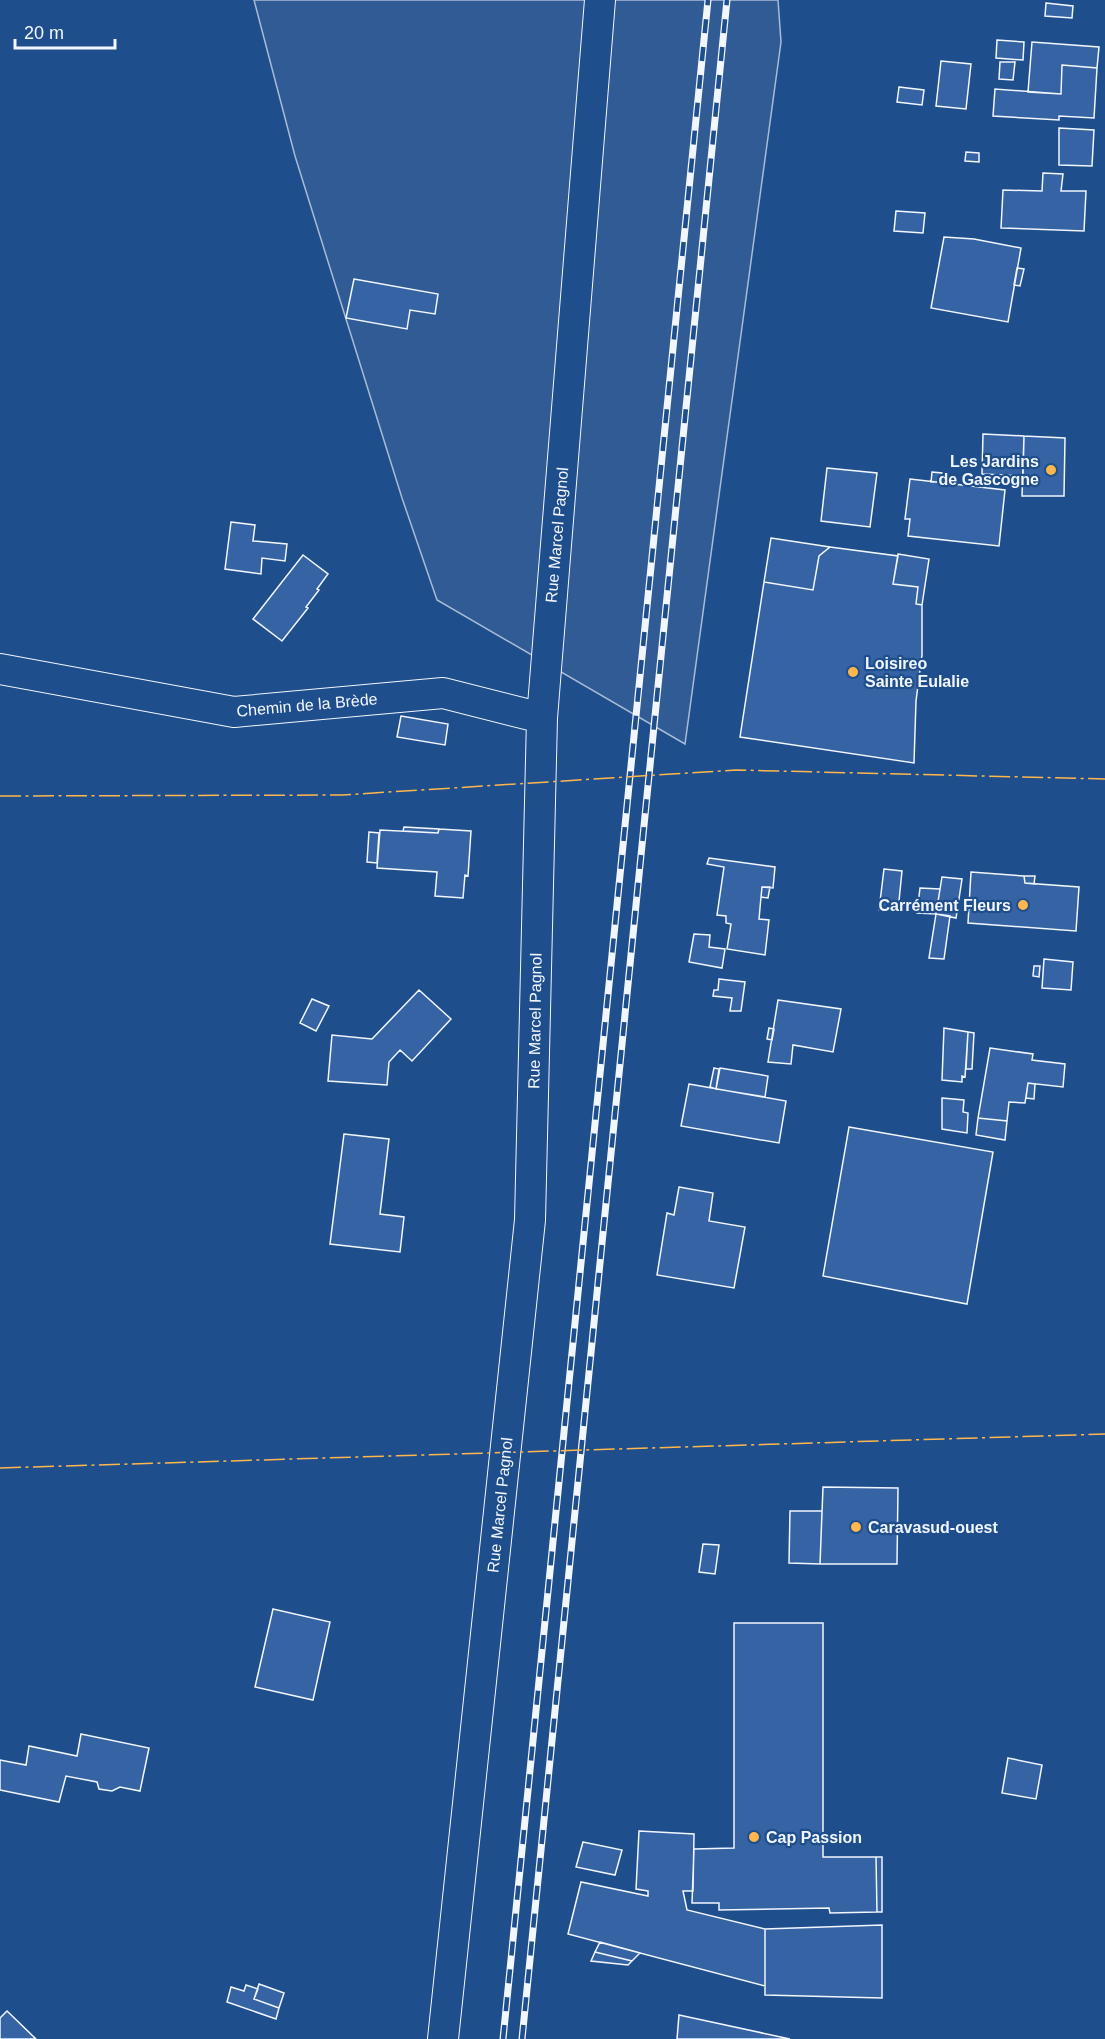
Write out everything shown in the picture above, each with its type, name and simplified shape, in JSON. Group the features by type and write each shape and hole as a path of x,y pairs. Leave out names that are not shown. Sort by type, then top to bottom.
{"street":[{"name":"Rue Marcel Pagnol","path":"443,2039 530,1220 542,718 600,0"},
{"name":"Chemin de la Brède","path":"0,669 234,712 443,693 542,718"}],"shaded area":[{"path":"254,0 778,0 781,42 685,744 437,600 402,498 295,156"}],"building":[{"path":"1046,3 1073,6 1072,18 1045,16"},
{"path":"997,40 1024,42 1023,60 996,58"},
{"path":"1032,42 1099,47 1097,68 1062,65 1061,94 1028,92"},
{"path":"941,61 971,64 966,109 936,106"},
{"path":"1000,62 1015,62 1013,80 999,79"},
{"path":"1062,65 1097,68 1094,118 1059,116 1059,120 993,116 995,89 1061,94"},
{"path":"899,87 924,90 922,105 897,102"},
{"path":"1059,128 1094,130 1092,166 1059,165"},
{"path":"966,152 979,153 979,162 965,161"},
{"path":"1043,173 1063,174 1061,191 1086,191 1084,231 1001,228 1003,190 1042,191"},
{"path":"896,211 925,213 923,233 894,231"},
{"path":"944,237 974,239 1021,248 1008,322 931,308"},
{"path":"1017,268 1024,269 1020,286 1014,285"},
{"path":"354,279 438,294 435,314 410,310 407,329 346,318"},
{"path":"983,434 1024,436 1023,476 982,474"},
{"path":"1024,436 1065,438 1064,496 1022,496"},
{"path":"827,468 877,473 870,527 821,521"},
{"path":"932,472 942,473 941,482 931,482"},
{"path":"910,479 1005,490 999,546 908,536 910,519 905,519"},
{"path":"231,522 255,525 253,541 287,544 285,561 262,558 261,574 225,569"},
{"path":"771,538 830,547 819,556 813,590 764,582"},
{"path":"830,547 898,556 893,584 918,587 916,604 922,605 922,655 916,701 914,763 740,737 764,582 813,590 819,556"},
{"path":"898,554 929,559 922,605 916,604 918,587 893,584"},
{"path":"303,555 328,574 306,607 308,608 282,641 253,619"},
{"path":"401,716 448,724 445,745 397,737"},
{"path":"404,827 439,829 438,833 403,831"},
{"path":"439,829 471,831 468,876 465,875 463,898 435,896 437,872 377,868 380,830 438,833"},
{"path":"369,832 379,833 377,863 367,862"},
{"path":"709,858 775,867 773,888 762,887 759,919 769,920 765,955 727,949 731,924 726,923 726,916 717,915 724,867 707,864"},
{"path":"884,869 902,871 898,911 879,910"},
{"name":"Carrément Fleurs","path":"971,872 1024,876 1025,883 1079,887 1076,931 968,923"},
{"path":"1024,876 1035,876 1034,884 1025,883"},
{"path":"942,877 962,879 956,918 936,914"},
{"path":"762,887 770,887 768,898 761,897"},
{"path":"920,888 940,889 936,914 917,913"},
{"path":"936,914 950,916 944,959 929,958"},
{"path":"694,934 710,935 709,947 725,949 722,968 689,962"},
{"path":"1044,959 1073,962 1071,990 1042,988"},
{"path":"1034,966 1040,966 1039,977 1033,976"},
{"path":"719,979 745,982 741,1011 730,1011 732,998 713,996 714,990 718,990"},
{"path":"419,990 451,1019 412,1061 400,1050 389,1062 387,1085 328,1081 332,1035 372,1039"},
{"path":"312,999 329,1006 316,1031 300,1023"},
{"path":"778,1000 841,1009 833,1052 793,1045 791,1064 768,1062"},
{"path":"769,1028 774,1029 772,1040 767,1039"},
{"path":"944,1028 968,1032 965,1077 962,1076 962,1082 942,1080"},
{"path":"968,1032 974,1033 972,1069 966,1069"},
{"path":"990,1048 1033,1054 1032,1060 1065,1064 1063,1087 1028,1083 1025,1103 1009,1102 1007,1121 978,1118"},
{"path":"714,1068 719,1069 716,1089 710,1087"},
{"path":"720,1068 768,1076 765,1097 716,1089"},
{"path":"1028,1083 1035,1084 1034,1099 1026,1098"},
{"path":"689,1084 786,1101 779,1143 681,1126"},
{"path":"942,1098 964,1100 963,1112 968,1113 967,1133 942,1129"},
{"path":"978,1118 1007,1121 1005,1140 976,1135"},
{"path":"849,1127 993,1152 967,1304 823,1276"},
{"path":"344,1134 389,1139 380,1214 404,1217 400,1252 330,1244"},
{"path":"679,1187 713,1193 709,1221 745,1227 734,1288 657,1275 667,1213 674,1215"},
{"path":"823,1487 898,1488 897,1564 820,1564"},
{"path":"790,1511 822,1511 820,1564 789,1563"},
{"path":"703,1544 719,1545 715,1574 699,1572"},
{"path":"273,1609 330,1622 313,1700 255,1687"},
{"path":"734,1623 823,1623 823,1857 876,1857 877,1912 830,1913 829,1908 719,1910 719,1903 692,1903 694,1849 734,1848"},
{"path":"81,1734 149,1748 140,1791 120,1787 112,1791 99,1789 97,1782 66,1776 59,1802 0,1790 0,1760 26,1765 29,1746 77,1756"},
{"path":"1008,1758 1042,1765 1036,1799 1002,1793"},
{"path":"639,1831 694,1834 693,1891 683,1891 687,1910 765,1929 765,1986 568,1934 581,1882 648,1896 648,1891 636,1889"},
{"path":"583,1842 622,1850 615,1875 576,1867"},
{"path":"876,1857 882,1857 882,1912 877,1912"},
{"path":"882,1925 882,1998 765,1995 765,1929"},
{"path":"600,1942 640,1953 632,1961 595,1952"},
{"path":"595,1952 632,1961 628,1965 591,1961"},
{"path":"259,1984 284,1993 279,2008 254,1999"},
{"path":"246,1985 258,1989 254,1999 279,2008 276,2019 227,2002 231,1987 244,1991"},
{"path":"7,2011 36,2039 0,2039 0,2018"},
{"path":"679,2015 790,2039 677,2039"}],"railway":[{"path":"503,2039 708,0"},
{"path":"522,2039 727,0"}],"power":[{"path":"0,796 342,795 736,770 1105,779"},
{"path":"0,1468 1105,1434"}],"place":[{"name":"Les Jardins de Gascogne","path":"1051,470"},
{"name":"Loisireo Sainte Eulalie","path":"853,672"},
{"name":"Carrément Fleurs","path":"1023,905"},
{"name":"Caravasud-ouest","path":"856,1527"},
{"name":"Cap Passion","path":"754,1837"}]}
